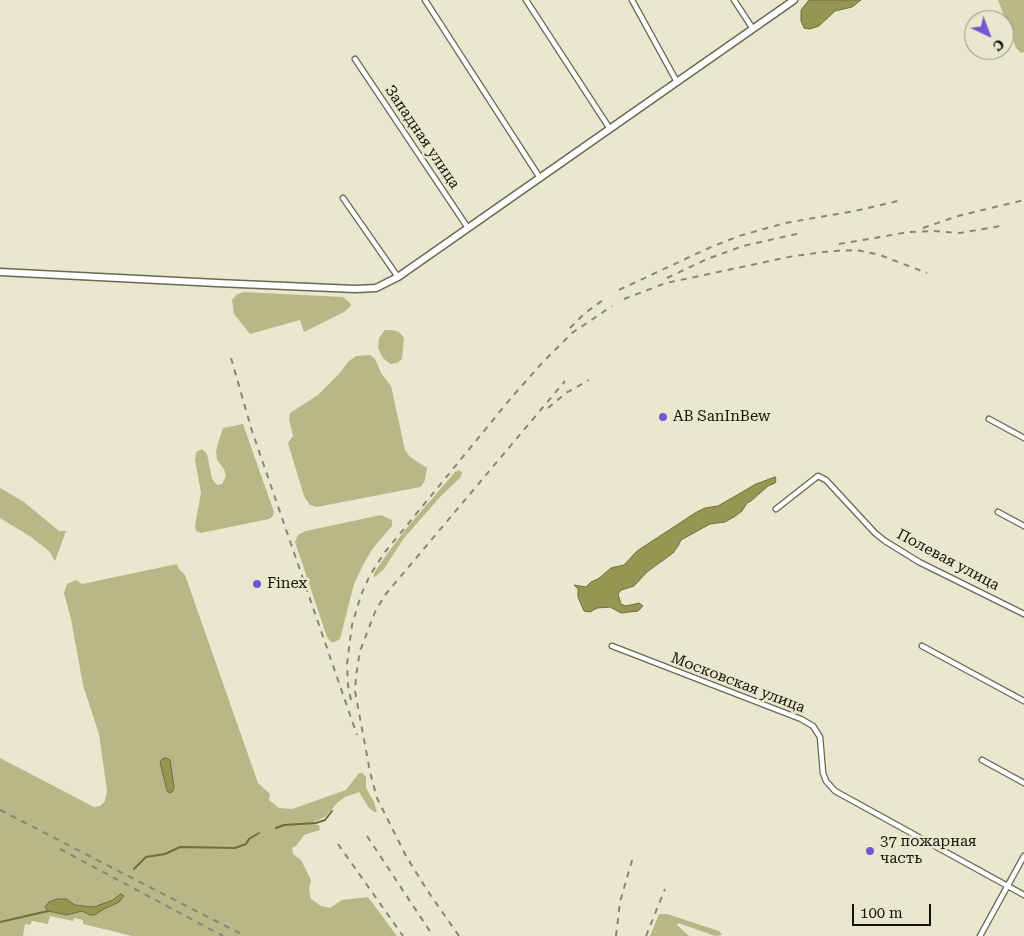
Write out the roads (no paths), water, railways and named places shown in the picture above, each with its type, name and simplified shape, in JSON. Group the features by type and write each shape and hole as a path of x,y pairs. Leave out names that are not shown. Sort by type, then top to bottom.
{"street":[{"path":"425,0 540,178"},
{"path":"526,0 610,129"},
{"path":"632,0 677,82"},
{"path":"734,0 753,29"},
{"path":"0,272 354,289 376,288 398,277 794,0"},
{"name":"Западная улица","path":"355,59 468,228"},
{"path":"343,198 398,277"},
{"path":"988,419 1024,438"},
{"name":"Полевая улица","path":"776,509 818,476 826,480 875,533 885,541 919,562 1024,614"},
{"path":"998,512 1024,526"},
{"name":"Московская улица","path":"612,646 801,719 812,726 820,738 823,773 835,791 1024,895"},
{"path":"922,646 1024,701"},
{"path":"982,760 1024,783"},
{"path":"980,936 1024,856"}],"waterway":[{"path":"276,828 284,825 316,823 325,820 332,811"},
{"path":"134,869 146,857 165,854 180,847 235,848 246,844 249,839 259,833"},
{"path":"0,922 48,911"}],"railway":[{"path":"619,290 739,236 785,223 855,211 902,200"},
{"path":"923,228 958,216 1024,200"},
{"path":"839,244 909,232 960,233 1000,226"},
{"path":"667,278 707,259 743,246 801,233"},
{"path":"624,299 666,283 794,256 832,251 857,250 880,255 927,273"},
{"path":"570,328 585,313 603,300"},
{"path":"351,700 347,664 352,625 361,595 370,575 385,552 542,363 572,333 612,306"},
{"path":"231,358 252,431 357,735"},
{"path":"548,408 566,393 589,380"},
{"path":"459,936 406,856 377,798 370,772 355,691 360,651 375,612 385,595 565,381"},
{"path":"0,810 245,936"},
{"path":"367,836 433,936"},
{"path":"338,844 403,936"},
{"path":"60,849 223,936"},
{"path":"616,936 620,902 633,857"},
{"path":"646,936 665,889"}],"place":[{"name":"AB SanInBew","path":"663,417"},
{"name":"Finex","path":"257,584"},
{"name":"37 пожарная часть","path":"870,851"}]}
